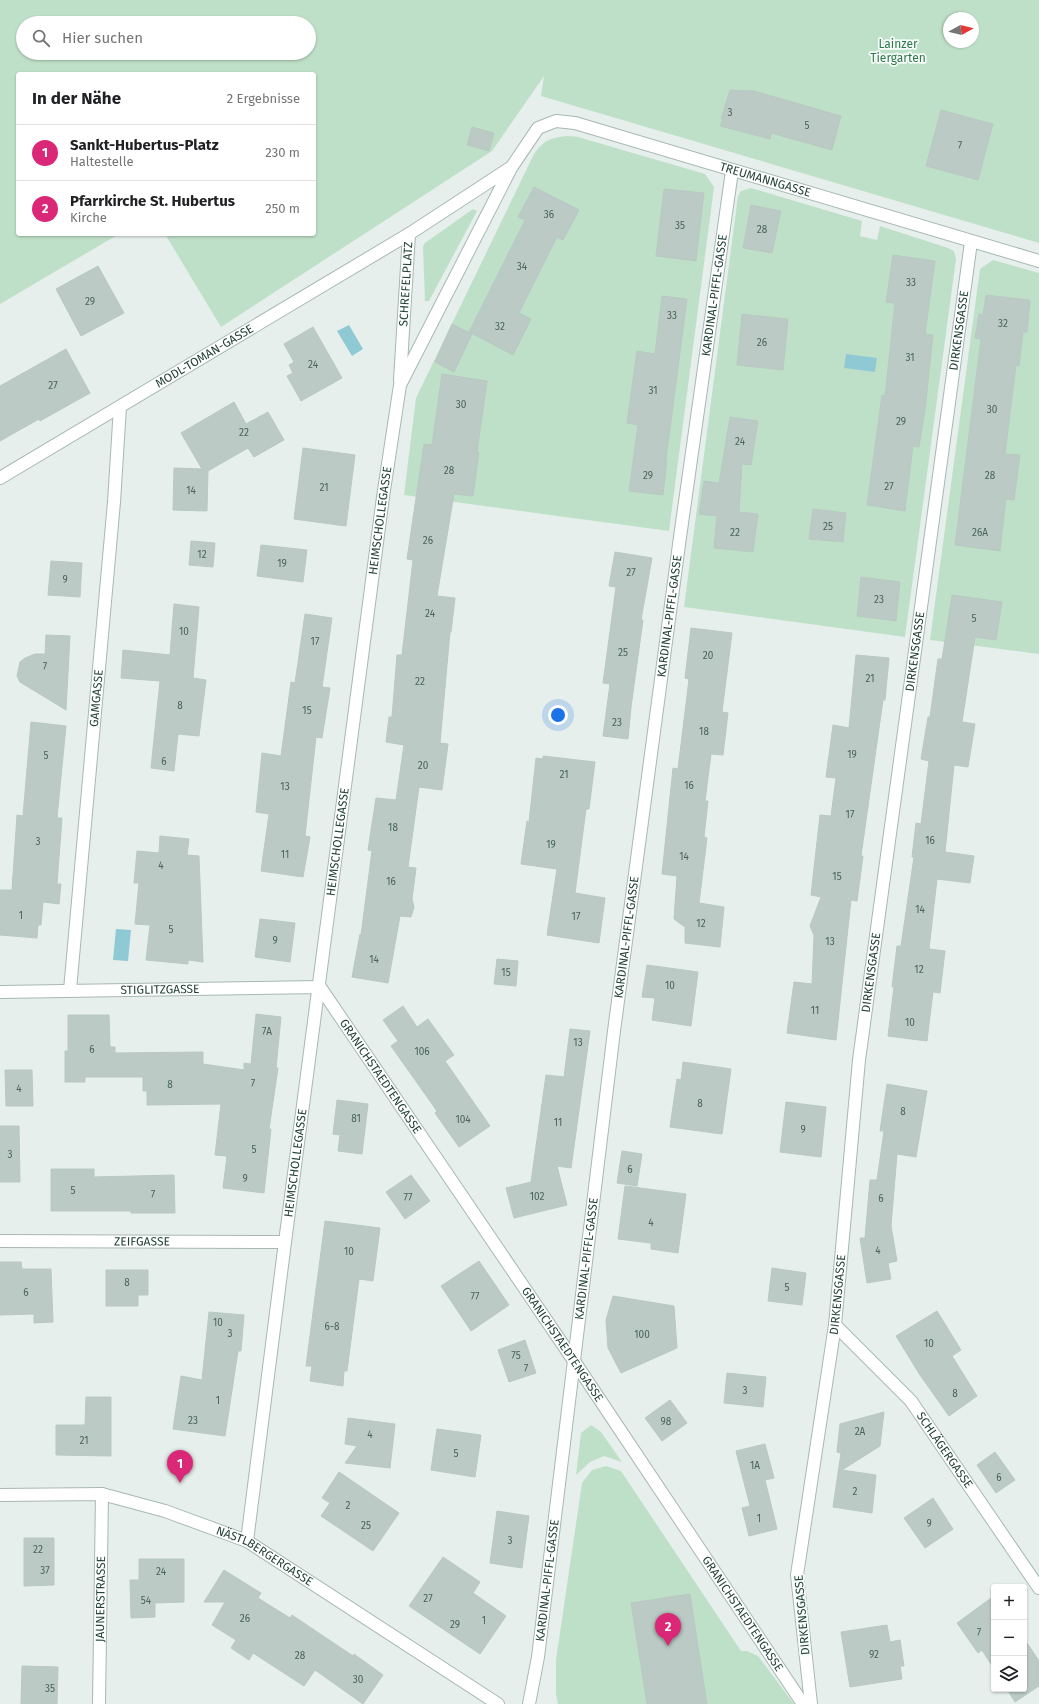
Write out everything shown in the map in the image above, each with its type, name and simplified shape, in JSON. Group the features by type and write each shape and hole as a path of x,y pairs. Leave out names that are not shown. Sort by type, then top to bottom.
{"street":[{"name":"TREUMANNGASSE","path":"511,168 538,128 556,121 575,123 1039,262"},
{"name":"SCHREFELPLATZ","path":"400,385 409,234 511,168"},
{"name":"HEIMSCHOLLEGASSE","path":"247,1541 383,497 400,385 511,168"},
{"name":"KARDINAL-PIFFL-GASSE","path":"529,1704 538,1657 616,1015 680,537 732,171"},
{"name":"MODL-TOMAN-GASSE","path":"0,478 409,234"},
{"name":"DIRKENSGASSE","path":"811,1704 797,1575 835,1325 859,1060 971,242"},
{"name":"GAMGASSE","path":"70,990 114,502 120,407"},
{"name":"GRANICHSTAEDTENGASSE","path":"320,987 574,1361 802,1704"},
{"name":"STIGLITZGASSE","path":"0,992 320,987"},
{"name":"ZEIFGASSE","path":"0,1241 285,1242"},
{"name":"SCHLÄGERGASSE","path":"835,1325 911,1401 1039,1588"},
{"name":"NÄSTLBERGERGASSE","path":"0,1495 102,1494 165,1511 247,1541 498,1704"},
{"name":"JAUNERSTRASSE","path":"99,1704 102,1494"}],"green space":[{"name":"Lainzer Tiergarten","path":"0,0 1039,0 1039,243 541,96 544,76 492,151 221,327 166,236 316,236 316,72 16,72 16,236 116,236 0,304"},
{"path":"567,136 578,137 705,174 714,187 669,531 404,495 416,398 534,154 548,140"},
{"path":"751,188 862,221 860,236 877,240 880,226 954,251 956,259 905,637 684,607 738,196 741,191"},
{"path":"473,209 477,211 429,301 425,301 423,247 425,243"},
{"path":"993,260 1039,273 1039,654 930,640 980,269"},
{"path":"591,1425 601,1432 622,1462 604,1456 590,1462 576,1475 581,1433"},
{"path":"606,1466 621,1471 741,1651 747,1651 758,1656 794,1704 558,1704 556,1694 556,1660 582,1483 592,1470"}],"water":[{"path":"349,325 363,349 352,356 337,331"},
{"path":"846,354 877,358 875,372 844,368"},
{"path":"116,929 131,930 128,961 113,960"}],"building":[{"path":"730,90 754,91 841,116 832,150 771,133 770,139 720,126"},
{"path":"941,110 993,124 978,180 926,166"},
{"path":"472,127 494,133 489,151 467,145"},
{"path":"534,187 579,210 563,240 557,237 519,313 531,319 513,355 469,332 525,220 518,217"},
{"path":"664,189 704,193 696,261 656,256"},
{"path":"751,205 781,211 772,253 743,248"},
{"path":"893,255 935,261 925,334 933,335 925,410 919,447 913,446 905,511 867,505 882,395 885,396 895,303 886,302"},
{"path":"98,266 124,313 81,336 56,289"},
{"path":"986,295 1030,300 1027,332 1023,332 1019,366 1016,365 1005,454 1020,455 1014,500 1006,499 1000,551 955,545 981,339 975,338 979,314 983,315"},
{"path":"662,296 687,299 666,459 663,495 629,491 638,425 627,423 637,351 655,354"},
{"path":"742,314 788,319 783,370 737,365"},
{"path":"452,324 472,334 454,372 435,362"},
{"path":"313,327 342,378 301,401 287,376 293,373 289,365 294,362 284,344"},
{"path":"66,349 90,393 0,441 0,386"},
{"path":"442,374 487,381 477,452 479,452 473,496 454,494 437,596 455,598 450,632 440,743 448,744 442,790 419,787 408,867 416,868 412,899 414,907 411,917 400,916 388,983 352,977 360,934 361,935 372,851 368,850 376,798 396,800 404,745 386,742 389,717 392,717 397,655 402,655 413,560 407,559 424,444 432,445"},
{"path":"234,402 246,424 268,412 284,440 254,457 248,448 208,471 207,511 173,510 174,468 202,469 181,433"},
{"path":"730,417 758,421 751,465 742,464 739,512 758,514 753,552 714,548 717,516 699,514 704,481 719,483"},
{"path":"303,448 355,455 346,526 294,519"},
{"path":"813,509 846,513 843,542 809,539"},
{"path":"191,541 215,543 213,567 189,565"},
{"path":"261,545 307,550 303,582 257,576"},
{"path":"615,552 652,558 641,620 643,620 628,739 603,736 610,684 603,683 616,587 609,586"},
{"path":"51,561 82,563 80,597 48,595"},
{"path":"861,577 900,582 896,621 857,616"},
{"path":"952,595 1002,602 996,640 975,637 962,722 975,724 968,767 954,765 945,852 974,856 970,883 937,879 929,949 945,951 940,993 933,992 927,1041 888,1036 897,946 901,946 914,857 912,857 916,823 921,824 929,761 921,759 928,717 930,717 938,659 942,659"},
{"path":"174,604 199,607 193,678 206,680 199,736 178,734 174,771 151,768 160,681 121,678 123,650 170,655"},
{"path":"305,614 332,618 322,687 330,688 322,738 316,737 305,836 310,837 303,877 261,871 269,814 256,812 262,753 281,756 291,682 295,683"},
{"path":"691,628 732,633 722,712 728,713 723,755 711,754 705,801 708,801 704,837 707,838 699,903 724,907 720,947 685,943 685,927 674,919 677,876 662,874 673,768 678,769 689,679 685,678"},
{"path":"46,635 70,636 66,710 20,682 17,676 20,662 25,658 35,654 45,654"},
{"path":"856,655 889,658 885,700 883,700 861,856 863,856 857,901 851,900 836,1040 787,1033 794,982 812,984 814,935 810,926 821,897 811,895 820,815 831,816 836,778 826,777 833,725 849,728"},
{"path":"31,722 66,726 57,818 62,818 57,884 61,884 59,904 43,902 41,925 38,925 37,938 0,935 0,890 12,890 17,815 23,816"},
{"path":"543,756 595,762 589,809 586,809 575,893 605,898 599,943 547,935 557,869 521,864 527,821 529,822 536,758 543,759"},
{"path":"160,836 189,839 187,855 199,856 203,962 188,960 188,964 146,960 150,925 135,924 139,883 134,883 137,851 159,853"},
{"path":"260,919 295,923 290,962 255,957"},
{"path":"497,959 518,961 516,986 494,984"},
{"path":"647,965 698,972 691,1026 652,1020 655,998 642,997"},
{"path":"403,1006 417,1027 428,1019 454,1055 445,1061 490,1126 459,1147 435,1113 437,1111 391,1046 398,1041 383,1020"},
{"path":"256,1014 281,1017 276,1068 278,1068 269,1129 271,1129 264,1193 223,1188 227,1156 215,1155 221,1104 147,1105 147,1091 143,1091 143,1077 85,1077 85,1082 65,1082 65,1051 68,1051 68,1015 109,1015 110,1047 115,1047 115,1053 203,1052 203,1064 244,1070 244,1063 251,1064"},
{"path":"570,1029 590,1031 571,1168 557,1166 567,1205 514,1218 506,1188 531,1182 546,1075 564,1077"},
{"path":"683,1062 731,1069 722,1134 670,1127 677,1079 681,1080"},
{"path":"5,1070 32,1070 33,1106 6,1106"},
{"path":"887,1084 927,1091 916,1157 897,1154 891,1226 897,1261 888,1263 891,1279 867,1283 860,1238 865,1238 870,1180 877,1180 884,1131 880,1131"},
{"path":"337,1100 368,1104 362,1154 338,1151 340,1135 333,1134"},
{"path":"786,1102 826,1107 821,1157 780,1152"},
{"path":"0,1126 19,1126 20,1182 0,1182"},
{"path":"622,1151 642,1154 637,1186 617,1183"},
{"path":"51,1169 94,1169 94,1177 174,1175 175,1213 131,1213 131,1211 51,1211"},
{"path":"411,1175 430,1201 405,1219 386,1192"},
{"path":"625,1186 686,1194 678,1253 651,1249 651,1243 618,1239"},
{"path":"325,1221 380,1228 373,1281 359,1279 347,1371 344,1371 343,1386 310,1381 312,1366 306,1366"},
{"path":"479,1261 509,1305 471,1331 441,1286"},
{"path":"0,1262 21,1262 22,1269 51,1269 53,1322 34,1323 34,1314 0,1315"},
{"path":"772,1268 806,1273 802,1305 768,1301"},
{"path":"106,1270 148,1270 148,1295 138,1295 138,1306 106,1306"},
{"path":"613,1296 674,1306 677,1348 621,1373 608,1348 606,1320"},
{"path":"937,1311 961,1350 952,1356 977,1396 949,1416 920,1375 896,1336"},
{"path":"209,1312 244,1315 241,1351 238,1351 225,1436 173,1429 181,1376 202,1380"},
{"path":"525,1340 536,1373 509,1382 498,1350"},
{"path":"727,1373 766,1377 763,1407 724,1403"},
{"path":"86,1397 111,1397 111,1456 56,1455 56,1425 85,1425"},
{"path":"670,1400 687,1423 662,1441 645,1418"},
{"path":"884,1412 880,1446 842,1470 876,1475 872,1513 833,1507 841,1453 837,1452 840,1424"},
{"path":"348,1418 395,1424 390,1468 345,1463 357,1446 345,1444"},
{"path":"437,1429 481,1435 475,1477 431,1470"},
{"path":"765,1444 774,1478 765,1480 777,1529 749,1536 742,1508 750,1506 736,1451"},
{"path":"995,1452 1015,1480 996,1493 977,1465"},
{"path":"339,1472 399,1513 373,1551 321,1516 330,1503 322,1498"},
{"path":"933,1498 953,1529 925,1548 904,1518"},
{"path":"497,1511 529,1516 522,1568 490,1563"},
{"path":"24,1538 54,1538 54,1585 24,1586"},
{"path":"443,1557 480,1582 473,1593 506,1616 480,1654 409,1606"},
{"path":"139,1559 184,1559 184,1602 155,1603 155,1617 131,1618 130,1580 139,1580"},
{"path":"224,1570 261,1593 258,1598 290,1618 292,1615 353,1656 354,1654 383,1675 363,1704 315,1670 304,1686 253,1653 249,1660 231,1648 236,1640 212,1625 225,1602 204,1602"},
{"path":"690,1594 707,1704 647,1704 631,1603"},
{"path":"991,1598 991,1664 982,1650 978,1653 957,1623"},
{"path":"887,1625 890,1642 900,1640 904,1666 900,1666 902,1679 850,1687 841,1632"},
{"path":"1027,1643 1039,1661 1039,1686 1015,1702 1009,1692 1027,1692"},
{"path":"22,1666 58,1667 57,1704 21,1704"}],"place":[{"name":"Sankt-Hubertus-Platz","path":"180,1483"},
{"name":"Pfarrkirche St. Hubertus","path":"668,1646"}]}
